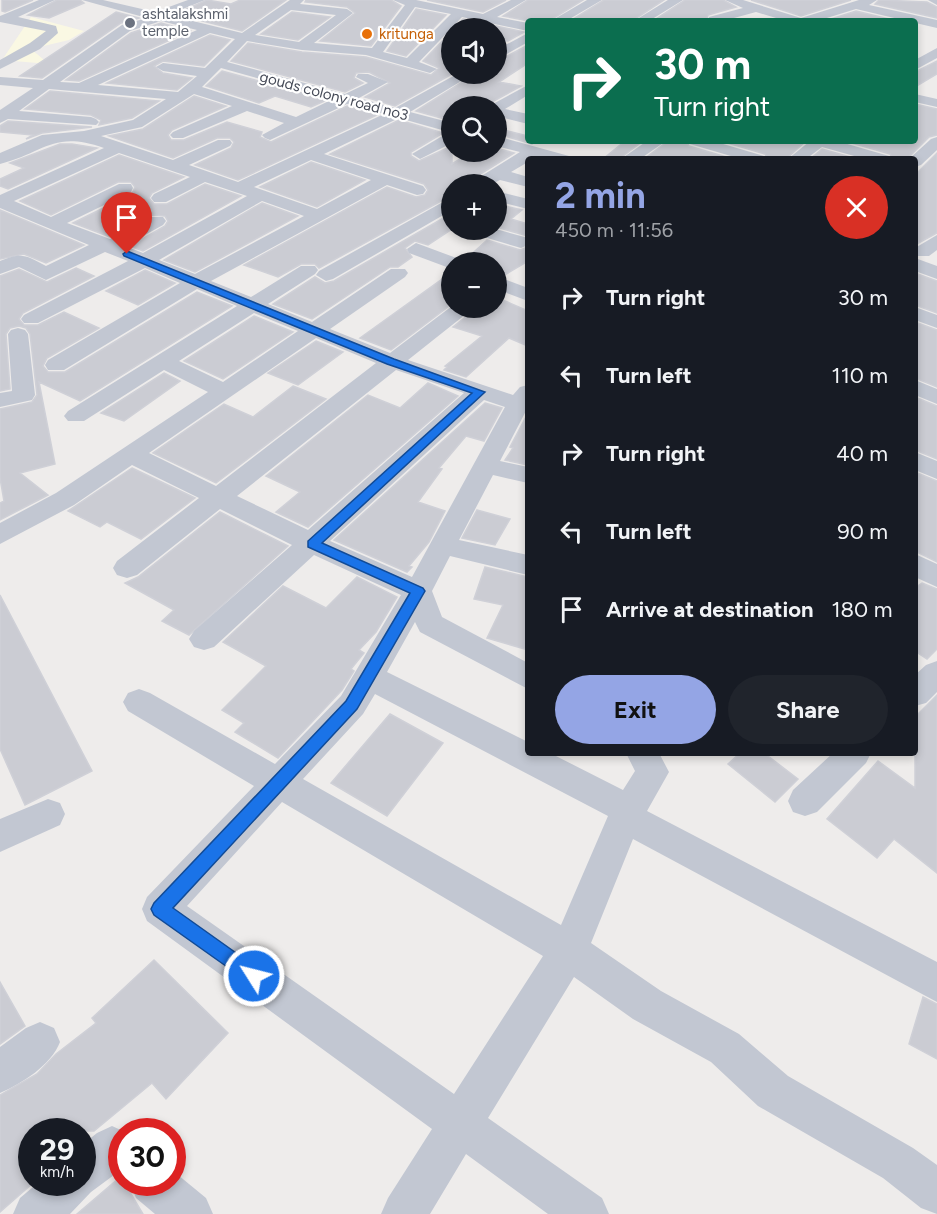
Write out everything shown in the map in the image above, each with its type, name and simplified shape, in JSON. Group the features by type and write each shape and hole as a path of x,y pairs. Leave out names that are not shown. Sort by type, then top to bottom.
{"street":[{"path":"2,20 49,0"},
{"path":"2,115 47,86 126,28 199,0"},
{"path":"432,7 446,0"},
{"path":"375,54 405,2 485,18 520,0"},
{"path":"563,18 596,0"},
{"path":"650,18 677,0"},
{"path":"731,0 781,18"},
{"path":"814,18 871,0"},
{"path":"94,1 244,37 375,54 430,69"},
{"path":"2,115 122,125 137,124 186,93 244,37 293,3 347,13 302,46"},
{"path":"816,4 839,11"},
{"path":"855,5 896,18"},
{"path":"101,19 124,8"},
{"path":"720,18 755,8"},
{"path":"409,64 460,12"},
{"path":"742,18 759,12 780,18"},
{"path":"243,19 263,23"},
{"path":"0,65 35,46 52,33 52,29 42,25 2,20"},
{"path":"918,22 937,24"},
{"path":"507,23 525,26"},
{"path":"80,88 208,29"},
{"path":"507,49 525,39"},
{"path":"212,46 231,49"},
{"path":"919,70 937,52"},
{"path":"181,62 214,67"},
{"path":"163,67 214,67"},
{"name":"gouds colony road no3","path":"214,67 293,84 441,125"},
{"path":"293,84 312,75"},
{"path":"270,135 381,82 363,77"},
{"path":"0,81 134,93 186,93 245,106 298,122"},
{"path":"134,93 147,83"},
{"path":"239,188 397,113 448,84"},
{"path":"507,103 525,91"},
{"path":"918,99 937,103"},
{"path":"178,135 245,106"},
{"path":"507,113 525,118"},
{"path":"0,159 48,138 85,136 122,125"},
{"path":"85,136 320,216"},
{"path":"420,154 441,142"},
{"path":"918,159 937,142"},
{"path":"174,166 224,143"},
{"path":"507,144 534,151 564,154"},
{"path":"634,156 653,144"},
{"path":"706,144 748,156"},
{"path":"800,156 816,144"},
{"path":"830,144 872,156"},
{"path":"0,201 119,147"},
{"path":"526,156 534,151"},
{"path":"308,154 366,173 388,170 417,190"},
{"path":"498,174 525,157"},
{"path":"56,365 197,281 320,216 388,170"},
{"path":"160,198 204,176"},
{"path":"507,176 525,181"},
{"path":"52,223 125,188"},
{"path":"0,400 24,395 24,327 261,195"},
{"path":"507,199 525,203"},
{"path":"0,201 143,261 314,328 390,362 479,392 523,398 418,591 352,705 160,909 586,1214"},
{"path":"76,416 253,305 441,208"},
{"path":"431,214 441,217"},
{"path":"0,268 20,260 46,274 157,221"},
{"path":"507,238 521,242"},
{"path":"416,249 441,259"},
{"path":"921,254 937,273"},
{"path":"0,535 65,500 222,390 398,273"},
{"path":"507,286 525,294"},
{"path":"918,314 937,322"},
{"path":"126,568 448,318"},
{"path":"162,361 222,390"},
{"path":"918,388 937,397"},
{"path":"204,639 313,544 479,392"},
{"path":"130,454 313,544 418,591 430,624 525,675"},
{"path":"918,462 937,471"},
{"path":"485,465 525,475"},
{"path":"441,545 525,564"},
{"path":"918,566 937,577"},
{"path":"368,676 627,813 937,982"},
{"path":"139,702 280,781 569,950 647,1005 725,1048 773,1091 898,1163 937,1192"},
{"path":"805,801 852,756"},
{"path":"404,1214 569,950 627,813 652,772 650,757"},
{"path":"0,836 48,814"},
{"path":"0,1072 40,1042"},
{"path":"36,1214 57,1196"},
{"path":"169,1196 190,1214"}],"shaded area":[{"path":"31,17 84,31 69,40 31,49 49,64 2,60"}],"building":[{"path":"2,0 33,0 5,12 2,11"},
{"path":"57,0 80,0 84,3 49,18 28,15"},
{"path":"207,0 231,4 240,0 286,0 242,31 175,14"},
{"path":"306,0 391,0 401,6 371,46 320,41 355,13 347,7 305,2"},
{"path":"427,0 506,0 483,12"},
{"path":"528,0 583,0 554,18 525,18 525,20 503,16"},
{"path":"604,0 664,0 637,18 575,18"},
{"path":"685,0 723,0 736,7 708,15 707,18 658,18"},
{"path":"751,0 851,0 801,16"},
{"path":"879,0 927,2 937,7 937,18 875,4"},
{"path":"416,9 446,15 406,56 387,51"},
{"path":"856,11 885,18 834,18"},
{"path":"116,12 139,18 121,23 42,78 20,76"},
{"path":"292,12 330,17 298,40 261,34"},
{"path":"161,23 190,31 79,81 66,80 131,33"},
{"path":"507,28 524,32 508,41"},
{"path":"210,35 230,40 204,66 163,61 154,66 163,73 192,78 177,90 107,83"},
{"path":"441,42 441,80 395,106 365,97 390,83 369,72 356,73 354,78 363,83 345,92 231,61 248,43 302,52 366,57 431,75 439,68 423,61"},
{"path":"525,47 525,65 507,77 507,56"},
{"path":"937,61 937,74 918,85 918,70"},
{"path":"222,71 327,100 311,107 275,96 259,103 206,86"},
{"path":"507,83 521,86 503,96 441,96 441,118 416,111 459,84"},
{"path":"50,91 159,101 132,118 99,125 101,120 91,115 25,109"},
{"path":"194,96 226,106 172,130 168,135 171,140 184,140 227,122 262,132 260,137 271,142 347,106 377,115 238,180 195,165 231,148 234,142 230,138 217,138 173,158 109,136 143,129"},
{"path":"918,105 937,109 937,135 929,137 910,156 891,156 855,144 918,144"},
{"path":"399,120 441,132 411,152 411,156 419,161 441,151 441,162 452,162 452,164 455,162 500,162 480,174 441,174 441,201 319,268 315,264 301,264 278,277 244,265 387,187 416,197 425,195 428,190 424,184 330,154"},
{"path":"8,121 92,127 42,133 26,139 33,135 0,132 0,126"},
{"path":"507,131 525,135 525,142 507,137"},
{"path":"60,144 97,148 8,189 0,186 0,179 24,168 10,163"},
{"path":"621,144 639,144 623,156 607,156"},
{"path":"664,144 688,144 723,156 648,156"},
{"path":"731,144 803,144 789,156 766,156"},
{"path":"822,149 846,156 814,156"},
{"path":"937,153 937,233 918,243 918,172"},
{"path":"119,155 184,177 152,193 149,198 154,204 167,204 205,184 241,196 143,251 130,246 165,226 168,221 165,216 150,215 110,237 73,223 132,194 135,187 131,182 118,182 51,215 20,201"},
{"path":"311,162 365,180 317,207 260,187"},
{"path":"262,203 298,216 195,272 164,260"},
{"path":"507,206 522,210 511,219 525,223 525,235 507,230"},
{"path":"0,210 84,245 46,263 24,254 0,259"},
{"path":"441,219 441,236 428,245 415,241 405,248 412,257 398,267 390,267 312,319 273,304 315,277 325,283 334,281"},
{"path":"487,240 520,250 525,248 525,263 507,274 507,252 474,252"},
{"path":"76,268 94,276 23,313 19,319 24,325 38,325 64,312 99,328 47,358 43,366 48,372 65,372 197,292 232,306 80,401 39,382 55,464 20,473 48,495 0,520 0,503 4,501 0,478 0,409 32,402 37,395 30,334 26,328 19,326 10,328 6,334 10,389 0,391 0,276 19,269 47,282"},
{"path":"145,270 175,283 138,305 106,291"},
{"path":"918,274 937,281 937,313 918,306"},
{"path":"441,280 441,312 391,350 360,338"},
{"path":"507,302 525,310 525,345 509,338 466,377 444,370 447,367 445,366 482,336 453,327 464,318 507,318"},
{"path":"254,316 293,332 223,379 184,361"},
{"path":"918,323 937,330 937,387 918,379"},
{"path":"316,341 343,352 298,385 268,373"},
{"path":"164,373 180,381 124,421 101,413"},
{"path":"428,383 458,396 308,527 276,512 300,492 266,476 368,395 400,408"},
{"path":"293,386 326,399 216,483 153,453 224,404 253,417"},
{"path":"918,398 937,406 937,459 918,451"},
{"path":"485,403 502,408 484,441 466,436 439,468 442,469 418,502 445,511 429,542 409,566 412,567 407,572 334,540"},
{"path":"525,419 525,464 505,460 513,448 510,447"},
{"path":"132,468 195,498 141,539 107,522 100,527 68,511"},
{"path":"918,473 937,481 937,562 918,552"},
{"path":"477,510 510,519 495,545 462,538"},
{"path":"220,512 288,546 189,635 162,621 174,610 125,583 138,577"},
{"path":"485,567 525,576 525,649 487,638 503,605 474,599"},
{"path":"357,577 397,597 376,632 359,650 364,653 351,669 354,671 342,690 278,758 235,732 244,723 222,710 266,666 223,642 283,586 326,608"},
{"path":"922,583 937,589 937,649 927,659 918,653 918,586"},
{"path":"0,595 92,771 25,805 0,749"},
{"path":"937,695 937,873 894,839 877,858 827,819 878,761 915,788 918,714"},
{"path":"390,714 443,743 387,816 331,783"},
{"path":"737,756 768,756 798,779 775,802 728,764"},
{"path":"154,960 228,1033 166,1099 152,1083 96,1129 96,1118 18,1118 18,1196 0,1212 0,1095 37,1074 56,1054 96,1023 92,1018"},
{"path":"0,982 25,1026 0,1044"},
{"path":"923,997 937,1004 937,1059 909,1044"},
{"path":"108,1188 108,1196 132,1196 143,1214 77,1214"}],"place":[{"name":"ashtalakshmi temple","path":"130,23"},
{"name":"kritunga","path":"367,34"}],"route":[{"path":"127,254 314,328 390,362 479,392 313,544 418,591 352,705 160,909 254,976"}]}
